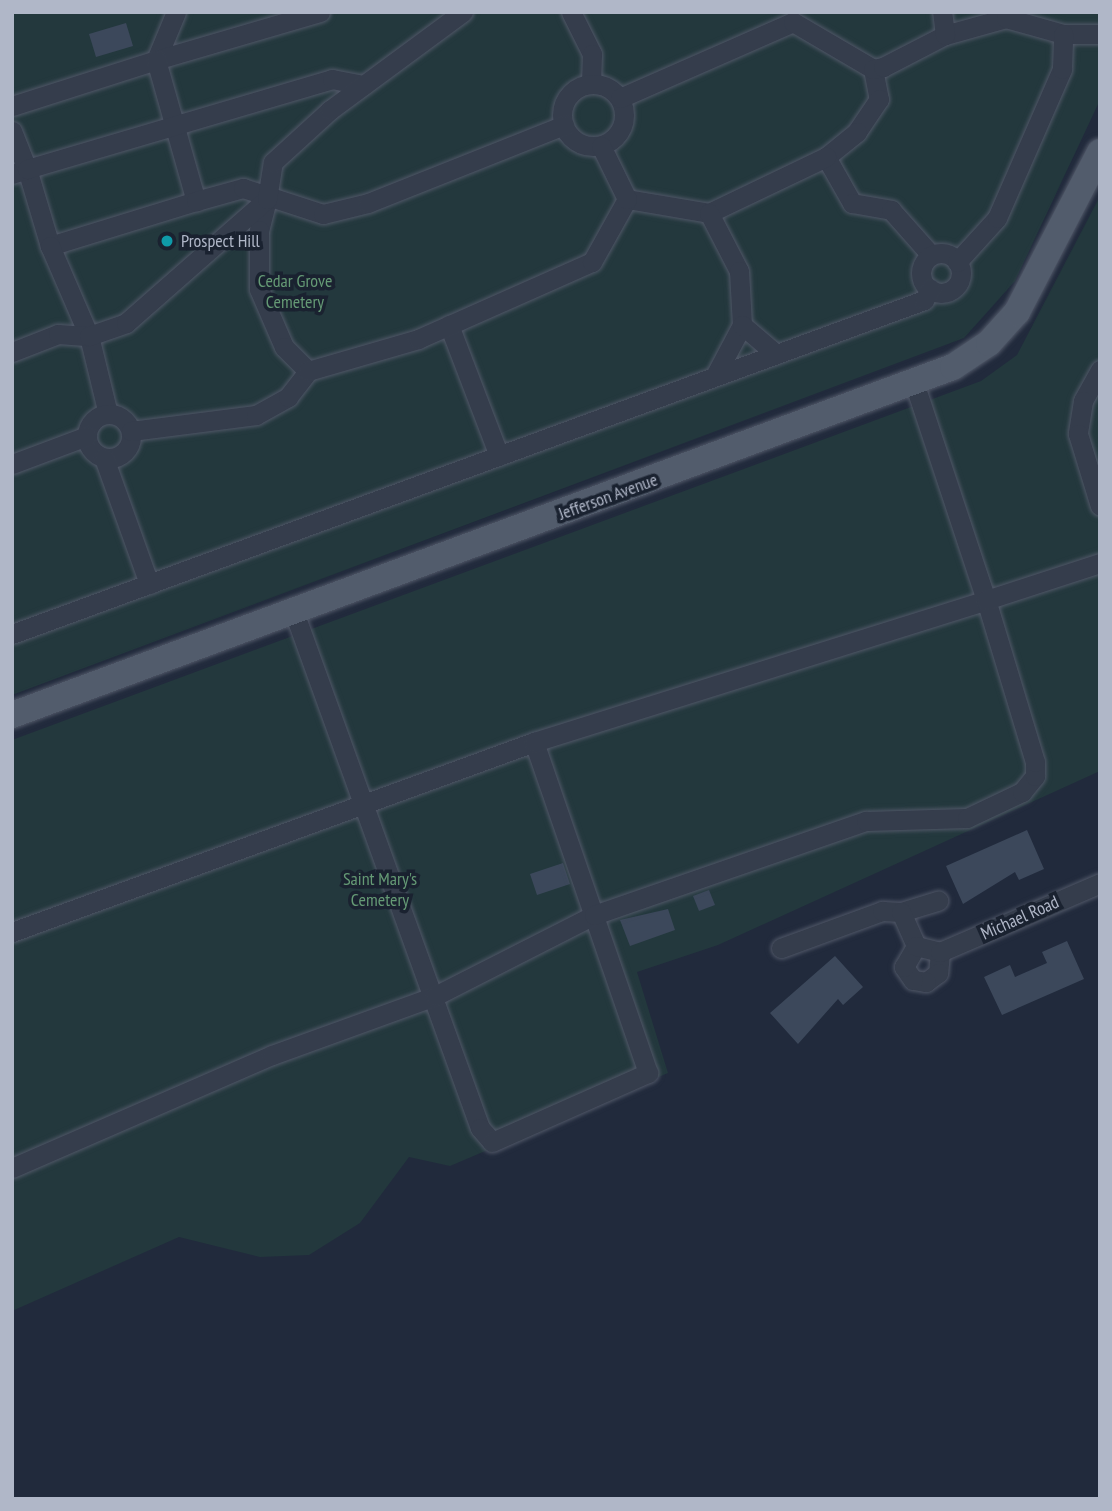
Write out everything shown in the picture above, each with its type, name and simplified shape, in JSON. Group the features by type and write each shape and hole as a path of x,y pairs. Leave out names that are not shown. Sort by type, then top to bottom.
{"main road":[{"name":"Jefferson Avenue","path":"12,715 915,385 989,343 1017,312 1100,152"}],"street":[{"path":"176,12 156,60 196,201"},
{"path":"12,106 320,12"},
{"path":"309,371 284,347 260,289 259,230 273,162 363,85 463,12"},
{"path":"571,12 592,54 591,83"},
{"path":"942,12 946,34"},
{"path":"620,98 786,17 873,69 879,99 857,132 827,157 709,213 627,199"},
{"path":"873,69 946,34 1006,18 1063,34 1100,34"},
{"path":"957,262 997,218 1062,69 1063,34"},
{"path":"19,172 176,123 332,79 363,85"},
{"path":"591,83 620,98"},
{"path":"591,83 566,99 564,125 580,144 601,146 623,125 620,98"},
{"path":"50,246 243,188 267,199 323,214 368,202 564,125"},
{"path":"12,131 19,172 89,336 108,414 131,431 256,415 288,397 309,371 449,325 592,262 627,199"},
{"path":"601,146 627,199"},
{"path":"827,157 852,203 891,210 931,256"},
{"path":"12,352 58,334 89,336 125,323 267,199"},
{"path":"709,213 739,271 742,325 715,376"},
{"path":"943,253 957,262 960,277 954,288 930,289 921,272 931,256 943,253"},
{"path":"12,634 924,300 930,289"},
{"path":"449,325 499,456"},
{"path":"742,325 776,354"},
{"path":"1100,370 1083,401 1078,434 1100,506"},
{"path":"12,1168 272,1055 435,996 594,915 866,821 967,818 1022,792 1035,776 1035,762 986,600 915,385"},
{"path":"12,464 87,436 96,418 108,414"},
{"path":"104,458 125,452 131,431"},
{"path":"87,436 104,458 149,584"},
{"path":"12,932 365,806 534,742 1100,563"},
{"path":"294,612 435,996 480,1128 492,1142 648,1073 534,742"},
{"name":"Michael Road","path":"940,952 1100,883"},
{"path":"781,948 882,911 901,912 939,901"},
{"path":"901,912 916,946"},
{"path":"916,946 940,952 938,973 926,982 913,980 904,967 916,946"}],"green space":[{"name":"Cedar Grove Cemetery","path":"12,12 1100,12 1100,100 1015,281 964,338 12,695"},
{"name":"Saint Mary's Cemetery","path":"1100,196 1100,771 718,945 637,972 668,1073 450,1166 409,1157 360,1223 309,1255 260,1257 179,1237 12,1311 12,740 981,381 1017,355"}],"building":[{"path":"126,23 133,46 96,57 89,34"},
{"path":"1027,830 1044,869 1019,880 1015,872 963,904 946,866"},
{"path":"563,863 570,884 537,895 530,874"},
{"path":"709,890 715,905 699,911 693,896"},
{"path":"668,909 675,930 630,946 620,920"},
{"path":"1067,941 1084,979 1002,1015 984,977 1010,965 1015,977 1047,963 1042,952"},
{"path":"835,956 863,987 843,1005 838,999 798,1044 770,1013"}],"place":[{"name":"Prospect Hill","path":"167,241"}]}
